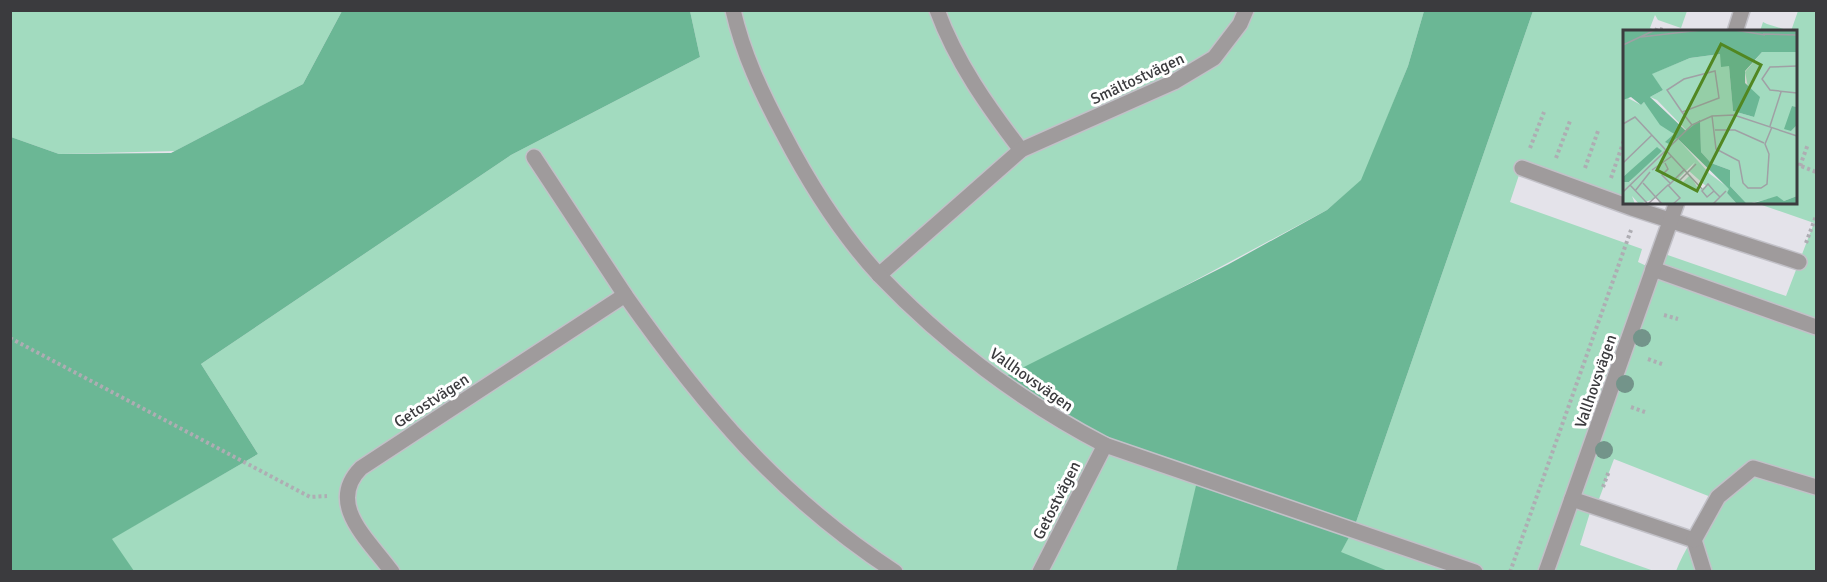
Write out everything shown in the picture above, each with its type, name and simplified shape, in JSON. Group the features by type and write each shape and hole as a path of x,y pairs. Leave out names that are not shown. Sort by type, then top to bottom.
{"street":[{"name":"Vallhovsvägen","path":"733,10 737,29 762,95 799,164 826,206 879,275 956,347 1061,423 1105,445 1476,572"},
{"path":"937,10 956,54 995,117 1021,150"},
{"name":"Smältostvägen","path":"879,275 1021,150 1193,72 1214,58 1240,24 1246,10"},
{"path":"1736,30 1742,10"},
{"path":"534,157 679,372 744,448 816,515 895,572"},
{"path":"1521,168 1639,211 1799,262"},
{"name":"Vallhovsvägen","path":"1546,572 1676,204"},
{"path":"1653,269 1816,327"},
{"name":"Getostvägen","path":"345,495 350,478 361,468 625,295"},
{"name":"Getostvägen","path":"1040,572 1105,445"},
{"path":"1704,572 1694,540 1718,498 1753,468 1816,487"},
{"path":"345,495 348,511 392,572"},
{"path":"1572,499 1694,540"}],"path":[{"path":"1539,126 1544,112"},
{"path":"1565,135 1570,121"},
{"path":"1594,143 1598,131"},
{"path":"1620,152 1623,143"},
{"path":"1808,144 1798,165 1816,172"},
{"path":"1510,572 1639,211"},
{"path":"1664,315 1678,319"},
{"path":"10,338 309,497 345,495"},
{"path":"1648,359 1662,364"},
{"path":"1631,407 1645,412"}],"green space":[{"path":"11,11 342,11 303,84 175,151 59,154 11,137"},
{"path":"342,11 690,11 700,57 511,155 201,364 258,454 112,539 134,571 11,571 11,137 59,154 171,153 303,84"},
{"path":"690,11 1424,11 1408,66 1362,180 1327,210 1134,313 1199,477 1176,571 134,572 111,539 258,454 201,364 511,155 700,57"},
{"path":"1424,11 1533,11 1354,528 1341,552 1388,571 1176,571 1198,477 1105,445 1000,379 1229,264 1327,210 1361,180 1408,66"},
{"path":"1533,11 1687,11 1681,28 1658,20 1655,15 1650,28 1655,30 1623,30 1623,204 1651,204 1648,213 1521,169 1510,202 1642,249 1638,262 1653,269 1659,252 1786,296 1814,223 1759,204 1797,204 1797,30 1791,30 1798,11 1816,11 1816,571 1676,571 1716,499 1614,459 1596,507 1592,506 1580,545 1654,571 1329,572 1354,528"},
{"path":"1763,22 1787,30 1760,30"}]}
